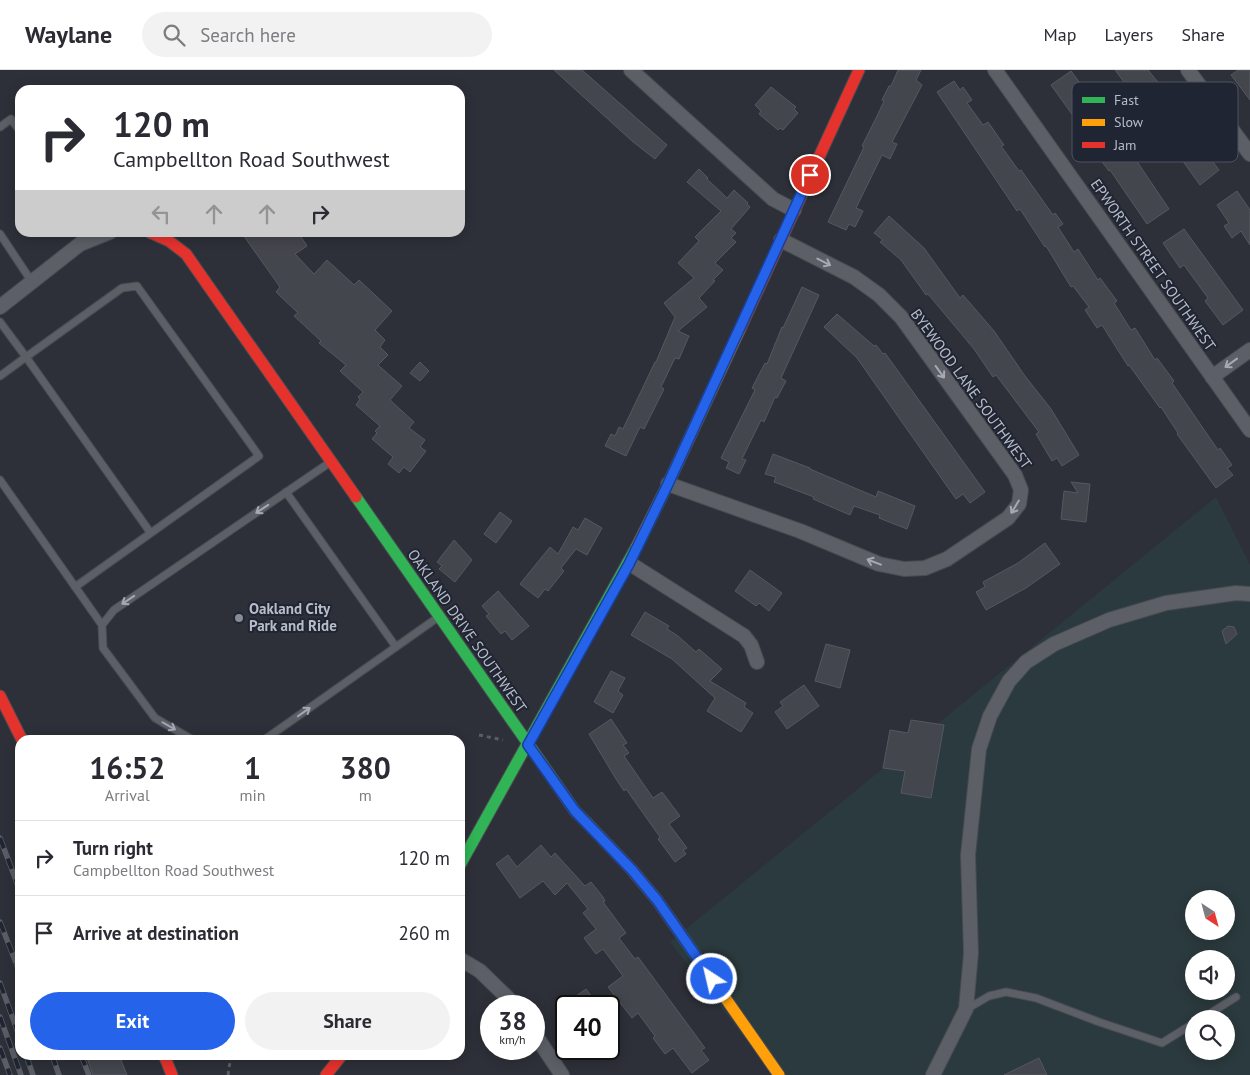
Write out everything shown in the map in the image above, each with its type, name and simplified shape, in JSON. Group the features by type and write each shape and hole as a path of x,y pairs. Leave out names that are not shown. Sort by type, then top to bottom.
{"street":[{"path":"630,70 773,199 794,210"},
{"path":"465,856 629,564 668,484 858,70"},
{"name":"EPWORTH STREET SOUTHWEST","path":"995,70 1250,430"},
{"path":"1188,70 1197,82"},
{"path":"1238,138 1250,154"},
{"path":"0,307 80,244 98,237"},
{"name":"OAKLAND DRIVE SOUTHWEST","path":"160,237 169,241 186,254 575,811 632,870 657,900 779,1075"},
{"name":"BYEWOOD LANE SOUTHWEST","path":"668,484 800,531 879,564 904,569 925,568 947,559 1008,518 1019,504 1021,490 1015,475 901,317 878,295 854,277 781,240"},
{"path":"1212,377 1250,350"},
{"path":"629,564 744,636 751,645 757,662"},
{"path":"933,1075 966,1010 971,953 968,854 979,750 990,716 1009,681 1026,662 1054,644 1109,620 1166,603 1236,593 1250,594"},
{"path":"0,696 20,735"},
{"path":"465,961 480,971 505,995"},
{"path":"545,1050 562,1075"},
{"path":"326,1075 338,1060"}],"lane":[{"path":"0,127 11,119 15,124"},
{"path":"0,234 32,282"},
{"path":"0,376 122,288 137,286 259,456 75,587"},
{"path":"0,322 150,532"},
{"path":"102,625 114,610 331,462"},
{"path":"0,480 102,625 103,648 154,718 184,735"},
{"path":"286,492 396,647"},
{"path":"271,735 439,617"},
{"path":"966,1010 989,996 1006,992 1036,998 1162,1044 1185,1029"},
{"path":"1215,1010 1236,997"}],"path":[{"path":"228,1075 230,1060"}],"shaded area":[{"path":"1216,497 1250,565 1250,1075 774,1075 670,942"}],"building":[{"path":"554,70 582,70 667,145 655,159 632,141"},
{"path":"898,70 921,70 916,80 922,85 892,142 897,144 890,159 882,155 856,208 863,211 855,227 849,224 846,230 828,222 864,147 862,146 884,101 882,100"},
{"path":"1115,70 1148,70 1158,82 1124,82"},
{"path":"1238,70 1250,70 1250,100 1238,82 1231,75"},
{"path":"1071,71 1079,82 1072,82 1072,114 1051,85"},
{"path":"954,81 960,90 963,87 972,100 967,103 983,125 988,122 1004,145 1001,146 1019,171 1021,170 1053,215 1055,213 1063,224 1058,227 1074,252 1078,249 1098,280 1100,278 1117,301 1114,303 1131,330 1135,328 1155,360 1157,358 1174,381 1172,383 1218,450 1220,448 1232,465 1227,468 1233,475 1216,488 1177,434 1161,407 1128,366 1102,325 1097,328 1085,310 1089,307 1073,286 1071,287 1046,246 1020,209 1017,211 937,92"},
{"path":"771,87 796,107 794,109 798,113 783,130 780,128 778,130 759,114 761,111 755,105"},
{"path":"1102,162 1137,162 1169,209 1147,224"},
{"path":"1183,162 1213,162 1219,170 1200,185"},
{"path":"699,169 727,198 734,190 750,207 731,229 736,233 731,238 736,242 715,263 723,270 699,298 707,307 678,331 689,336 679,359 675,358 661,387 664,389 644,429 640,427 626,456 605,446 611,434 615,436 619,427 623,429 656,362 675,317 664,303 694,278 678,263 699,241 695,237 721,211 687,182"},
{"path":"1237,191 1250,210 1250,245 1241,231 1232,238 1224,226 1229,223 1217,205"},
{"path":"889,216 924,248 960,298 963,295 994,331 1025,376 1051,409 1079,455 1062,466 1057,458 1052,461 1036,434 1039,432 996,375 993,377 974,349 928,294 926,295 901,260 880,242 883,240 874,233"},
{"path":"1184,229 1243,310 1223,325 1205,301 1208,298 1184,265 1180,268 1163,243"},
{"path":"245,237 301,237 307,246 295,254 314,274 327,260 354,285 359,280 392,311 375,330 385,340 380,347 388,355 378,365 402,386 390,400 414,422 409,428 425,440 420,447 426,451 410,472 404,467 399,473 388,464 393,457 372,439 377,433 375,431 380,426 356,405 360,399 358,397 363,392 340,371 346,365 319,343 321,341 294,316 298,313 276,292 280,287"},
{"path":"802,287 819,295 781,378 786,381 777,398 775,397 764,422 761,420 742,459 746,460 739,474 726,468 729,462 721,458 755,390 752,388 765,363 767,364 782,327"},
{"path":"837,314 874,346 876,345 883,354 885,353 985,492 970,503 963,494 956,499 857,358 824,327"},
{"path":"420,362 429,371 420,381 410,373"},
{"path":"773,454 876,497 878,491 915,506 907,529 879,518 880,515 854,506 850,515 813,499 814,497 774,482 776,477 765,474"},
{"path":"1071,482 1090,484 1086,522 1061,519 1064,491 1078,493"},
{"path":"500,512 512,521 496,543 484,534"},
{"path":"585,518 602,528 587,555 576,549 561,568 564,571 548,591 545,589 538,598 520,584 550,547 558,554 573,527 578,530"},
{"path":"454,540 472,560 455,582 439,569 442,566 437,562"},
{"path":"1045,543 1060,564 1026,588 986,610 976,592 985,587 983,582 1018,563"},
{"path":"750,570 782,593 769,611 759,603 756,606 735,591"},
{"path":"498,591 529,626 512,640 505,631 501,634 486,616 489,614 482,606"},
{"path":"645,612 669,626 667,629 696,652 699,649 722,669 710,681 746,703 744,707 753,713 741,732 707,711 715,698 672,659 631,635"},
{"path":"1228,626 1234,627 1237,634 1226,644 1222,631"},
{"path":"826,644 850,650 840,688 815,681"},
{"path":"611,671 625,678 618,691 623,695 613,713 594,702"},
{"path":"804,685 819,706 787,729 775,712 783,706 780,702"},
{"path":"611,719 627,743 623,745 629,753 624,756 653,798 662,792 680,816 669,824 687,848 683,850 686,854 675,862 626,789 624,791 589,734"},
{"path":"911,720 944,725 931,798 901,793 905,771 883,768 890,730 908,733"},
{"path":"541,845 551,857 555,853 585,886 591,882 626,933 619,938 635,959 638,957 705,1048 701,1050 709,1060 692,1073 673,1048 665,1054 653,1038 655,1036 638,1013 632,1018 620,1002 620,995 614,995 608,987 623,976 603,949 596,954 584,938 596,929 583,913 588,909 567,883 555,895 543,881 520,898 496,864 508,855 517,867"},
{"path":"586,989 591,995 578,995"},
{"path":"1039,1058 1047,1075 1004,1075"},
{"path":"88,1060 121,1060 127,1075 93,1075"}],"railway":[{"path":"0,838 15,878"},
{"path":"0,922 15,960"},
{"path":"0,983 15,1024"},
{"path":"0,1017 15,1058"},
{"path":"0,1048 10,1075"},
{"path":"16,1060 21,1075"},
{"path":"28,1060 33,1075"},
{"path":"54,1060 59,1075"},
{"path":"83,1060 89,1075"}],"traffic: fast":[{"path":"356,497 575,811 587,823"},
{"path":"465,856 637,546"}],"traffic: slow":[{"path":"637,546 740,329"},
{"path":"587,823 632,870 657,900 779,1075"}],"traffic: jam":[{"path":"740,329 859,70"},
{"path":"160,237 169,241 186,254 356,497"},
{"path":"0,696 20,735"},
{"path":"166,1060 172,1075"},
{"path":"326,1075 338,1060"}],"place":[{"name":"Oakland City Park and Ride","path":"239,618"}],"route":[{"path":"712,979 657,900 632,870 575,811 528,745 629,564 668,484 810,175"}]}
